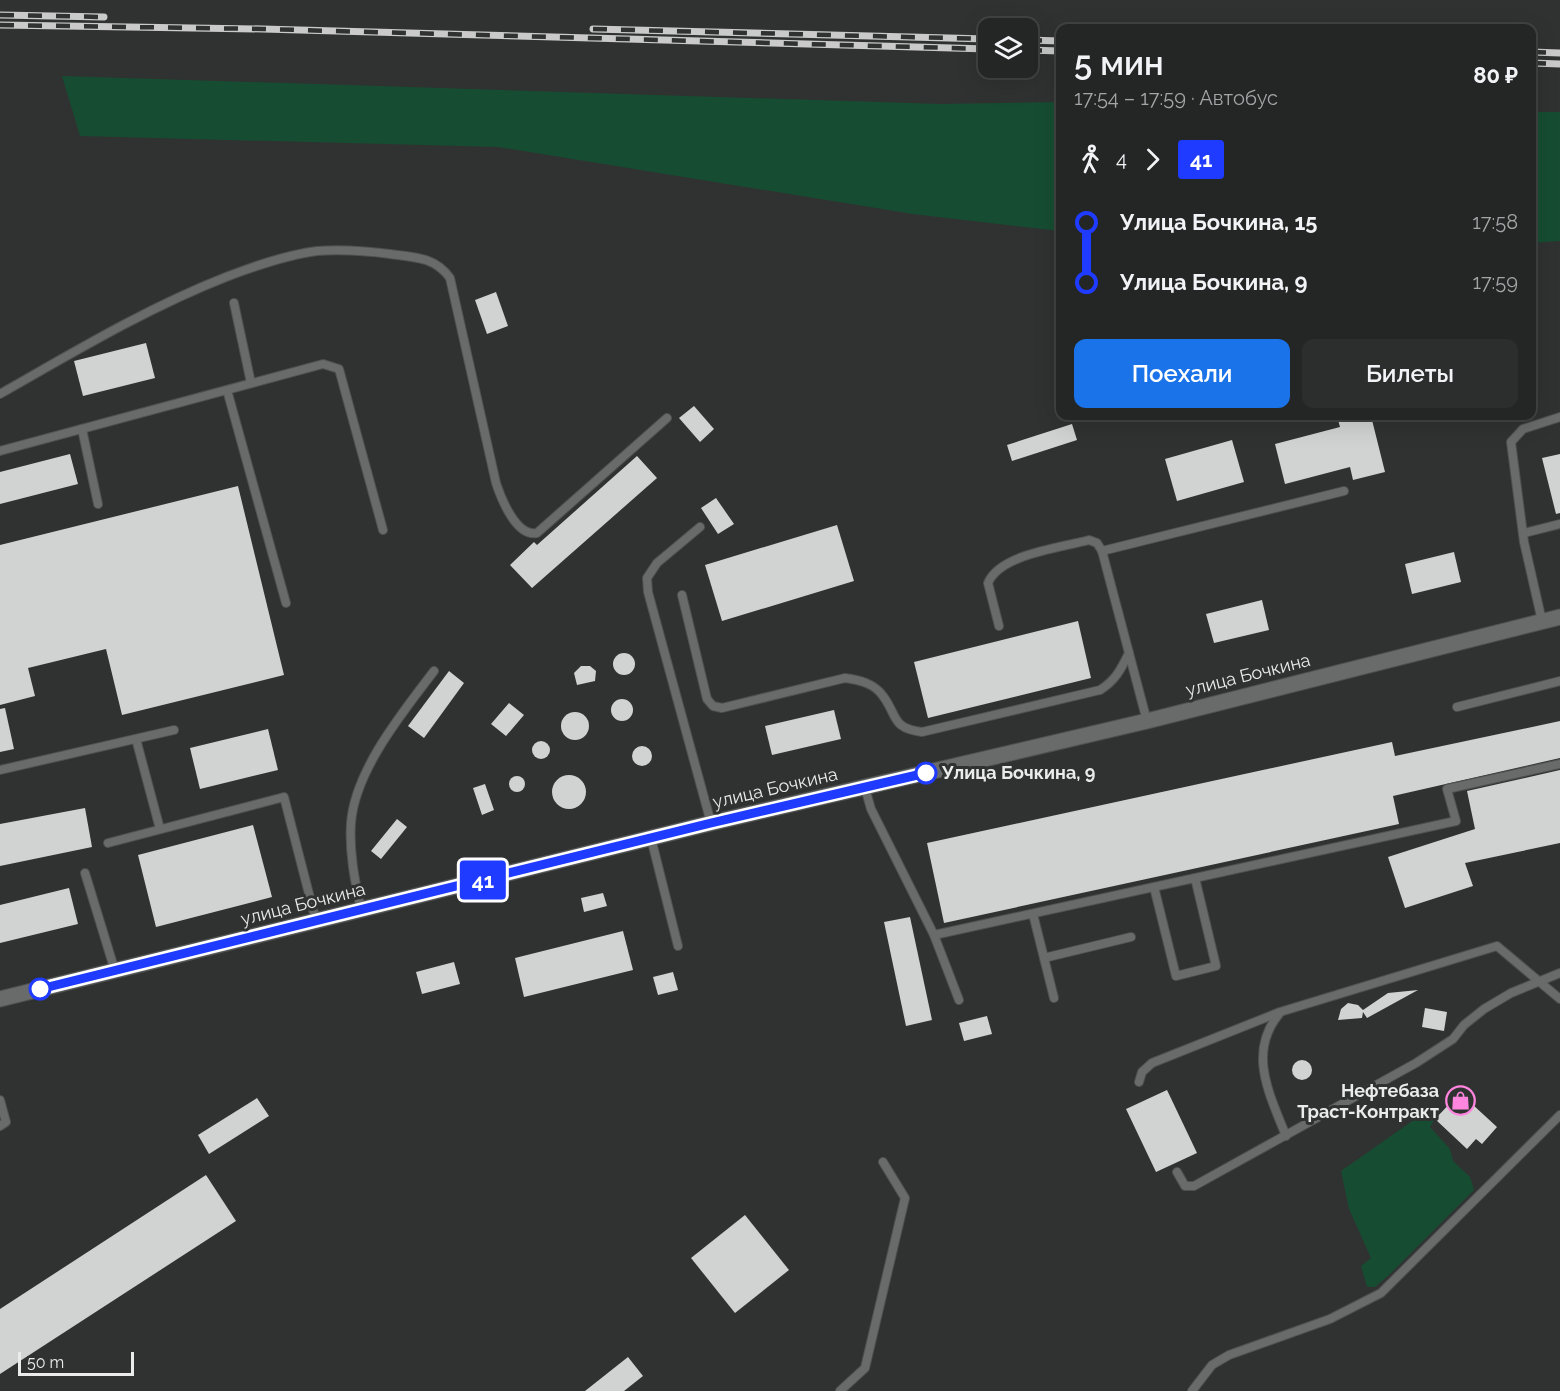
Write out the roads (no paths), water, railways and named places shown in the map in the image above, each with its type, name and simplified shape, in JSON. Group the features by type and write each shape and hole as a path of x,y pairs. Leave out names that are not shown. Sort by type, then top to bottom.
{"street":[{"name":"улица Бочкина","path":"0,999 711,823 1147,721 1560,617"}],"lane":[{"path":"0,394 126,323 260,264 317,251 369,251 424,258 443,269 450,278 496,483 504,506 523,530 532,534 537,533 667,418"},
{"path":"234,303 251,383"},
{"path":"0,452 322,364 339,369 383,530"},
{"path":"227,390 286,603"},
{"path":"1542,621 1524,533 1511,442 1523,429 1560,417"},
{"path":"82,429 98,504"},
{"path":"1102,551 1344,491"},
{"path":"1524,533 1560,524"},
{"path":"700,527 657,563 647,578 648,592 711,823"},
{"path":"999,626 988,583 996,569 1019,559 1089,540 1097,543 1102,551 1147,721"},
{"path":"682,596 707,699 713,706 722,708 845,678 863,681 873,687 882,694 896,722 906,730 922,732 1100,690 1119,673 1129,653"},
{"path":"361,910 351,850 351,821 355,804 385,736 434,671"},
{"path":"1457,707 1560,681"},
{"path":"0,770 174,730"},
{"path":"136,739 160,829"},
{"path":"934,935 1456,821 1448,789 1560,764"},
{"path":"865,788 871,809 934,935 959,1000"},
{"path":"108,843 284,797 316,921"},
{"path":"651,838 678,946"},
{"path":"85,873 116,971"},
{"path":"1154,887 1176,976 1216,966 1195,878"},
{"path":"1033,914 1054,998"},
{"path":"1044,958 1131,937"},
{"path":"1139,1082 1142,1072 1152,1063 1280,1012 1497,946 1560,999"},
{"path":"1177,1172 1185,1185 1194,1186 1416,1064 1453,1039 1464,1025 1484,1010 1512,993 1560,973"},
{"path":"1280,1012 1272,1022 1262,1049 1262,1059 1266,1082 1286,1136"},
{"path":"0,1100 6,1122 0,1126"},
{"path":"1192,1391 1212,1365 1229,1356 1330,1319 1381,1293 1560,1115"},
{"path":"840,1391 865,1368 904,1198 883,1162"}],"railway":[{"path":"0,15 104,17"},
{"path":"0,25 263,29 978,49"},
{"path":"593,29 978,39"},
{"path":"1038,40 1056,41"},
{"path":"1038,50 1056,51"},
{"path":"1536,52 1560,53"},
{"path":"1536,63 1560,64"}],"place":[{"name":"Улица Бочкина, 9","path":"926,773"},
{"name":"Нефтебаза Траст-Контракт","path":"1460,1101"}]}
